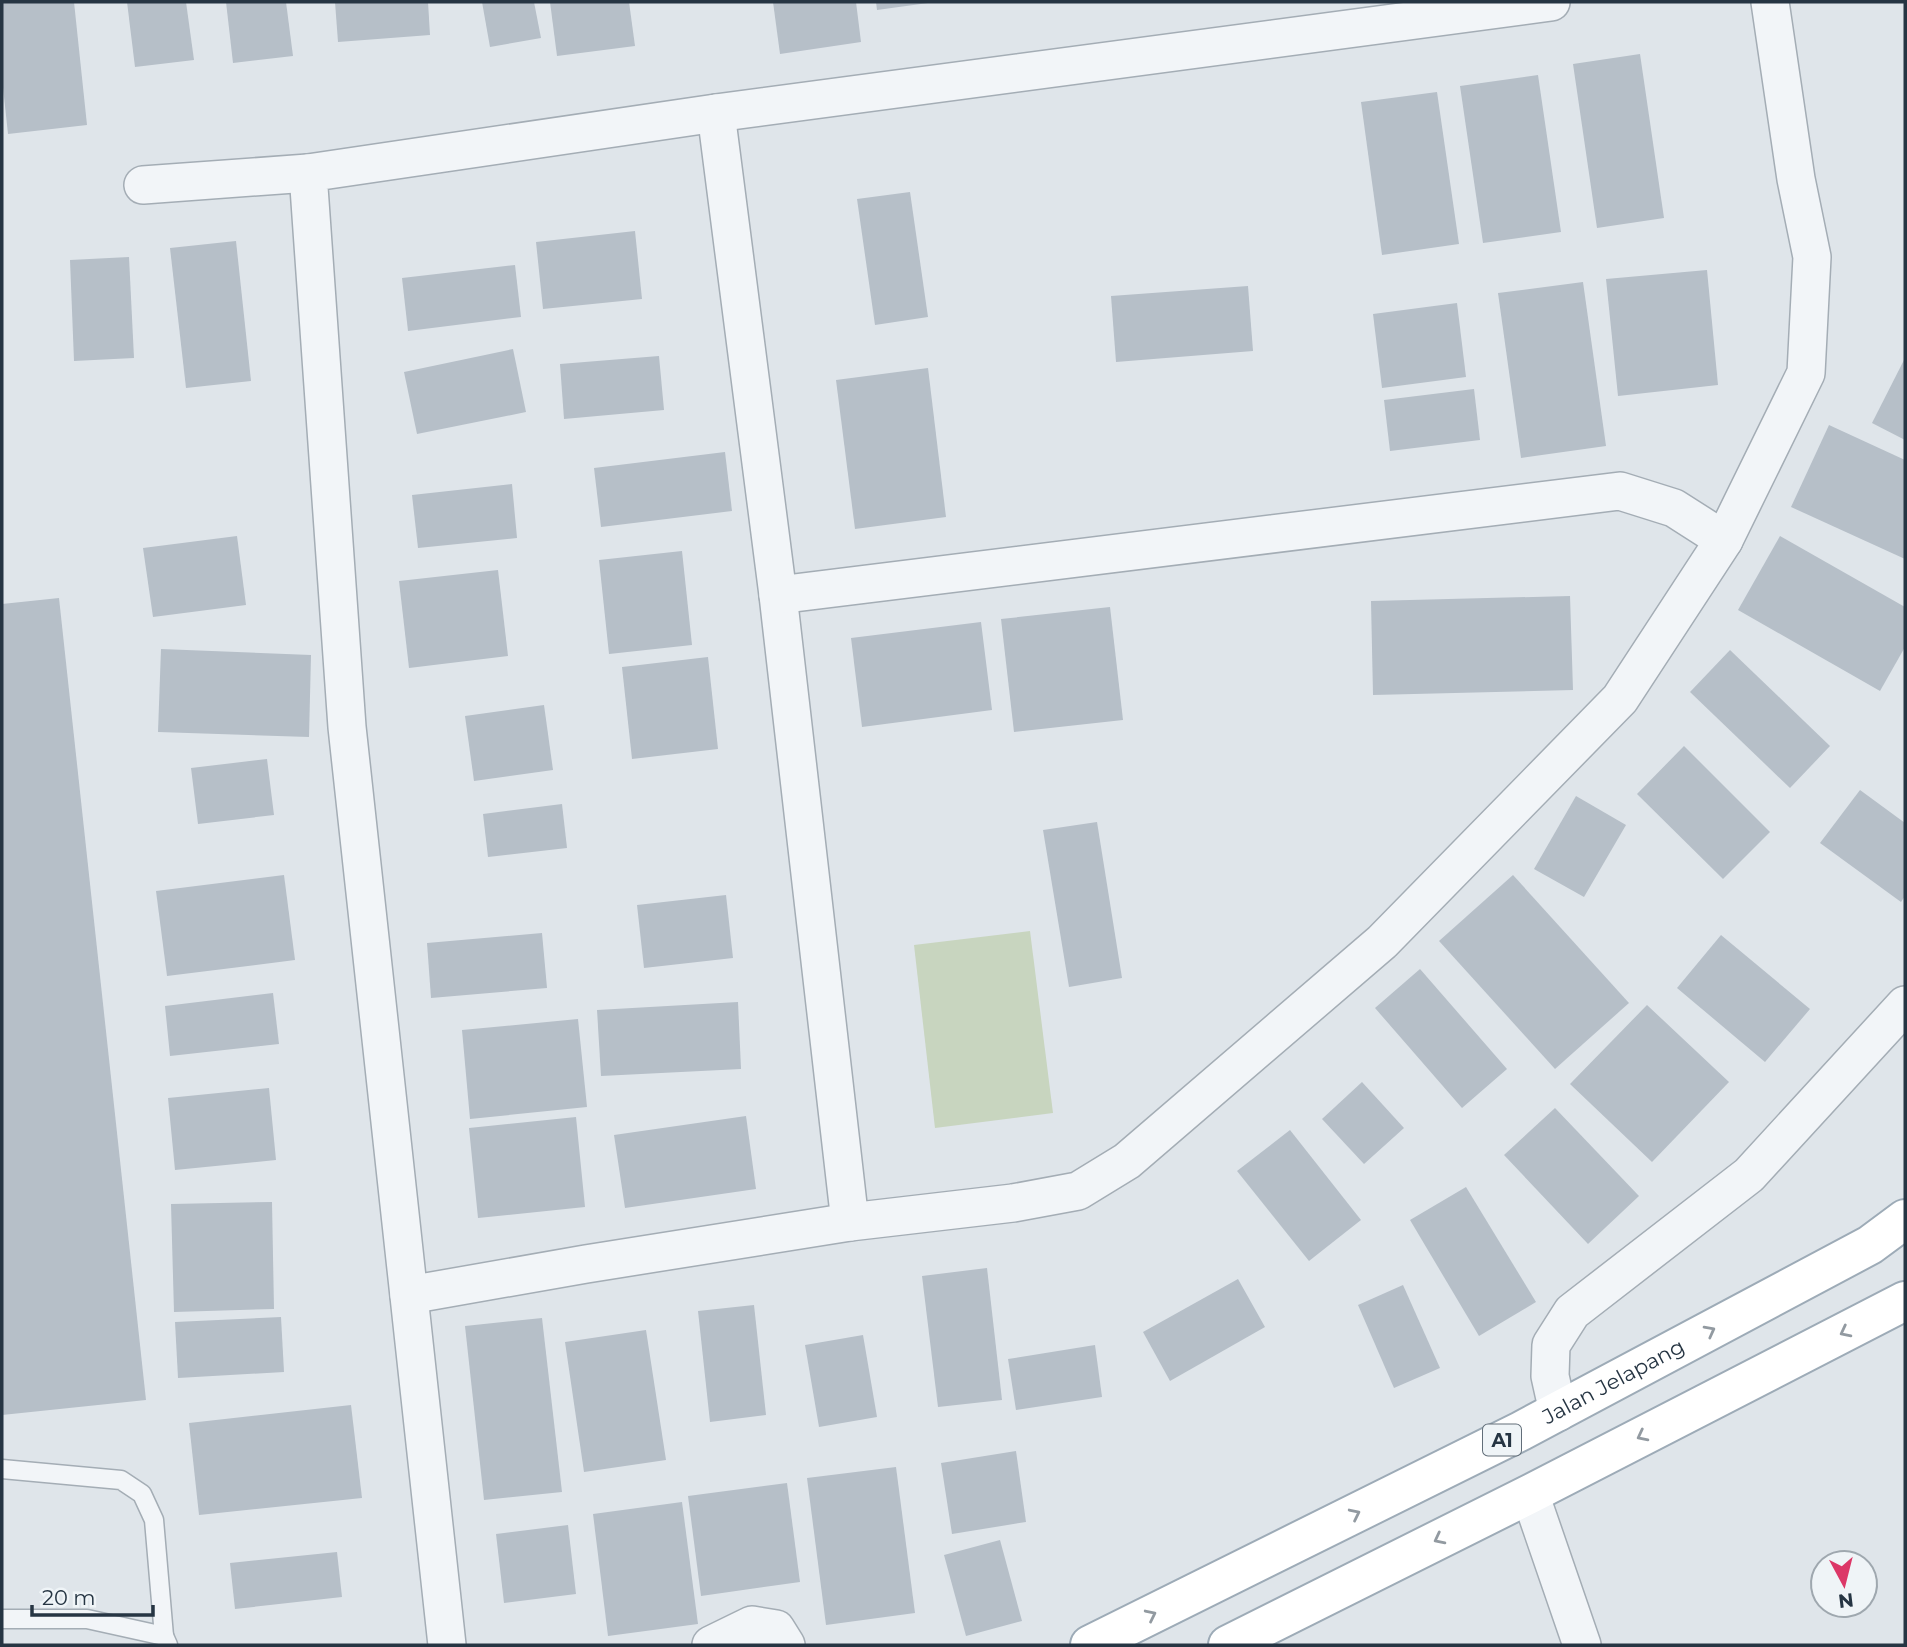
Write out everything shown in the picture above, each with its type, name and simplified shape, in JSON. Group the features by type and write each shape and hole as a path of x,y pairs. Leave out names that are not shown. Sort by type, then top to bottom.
{"main road":[{"name":"Jalan Jelapang","path":"1090,1645 1558,1412 1870,1245 1905,1219"},
{"path":"1228,1645 1901,1305"}],"street":[{"path":"144,185 308,173 716,113 1551,2"},
{"path":"409,1296 586,1264 850,1222 1013,1203 1078,1191 1127,1161 1382,942 1620,699 1724,540 1806,373 1812,257 1796,179 1770,2"},
{"path":"716,113 778,595 850,1222"},
{"path":"308,173 347,727 447,1645"},
{"path":"778,595 1620,491 1674,508 1724,540"},
{"path":"1558,1412 1550,1376 1551,1345 1572,1312 1749,1175 1905,1005"},
{"path":"1530,1494 1582,1645"},
{"path":"711,1645 752,1625 776,1629 786,1645"}],"lane":[{"path":"2,1469 121,1480 142,1494 154,1520 166,1641 87,1619 2,1619"}],"green space":[{"path":"1030,931 1053,1113 935,1128 914,945"}],"building":[{"path":"2,2 74,2 87,125 8,134 2,78"},
{"path":"127,2 186,2 194,60 135,67"},
{"path":"226,2 286,2 293,56 233,63"},
{"path":"335,2 428,2 430,35 338,42"},
{"path":"482,2 534,2 541,38 490,47"},
{"path":"550,2 629,2 635,46 557,56"},
{"path":"773,2 856,2 861,42 780,54"},
{"path":"876,2 928,2 928,3 877,10"},
{"path":"1640,54 1664,218 1597,228 1573,64"},
{"path":"1538,75 1561,232 1483,243 1460,86"},
{"path":"1437,92 1459,244 1382,255 1361,102"},
{"path":"910,192 928,317 875,325 857,199"},
{"path":"635,231 642,299 543,309 536,242"},
{"path":"236,241 251,381 186,388 170,248"},
{"path":"129,257 134,358 74,361 70,260"},
{"path":"515,265 521,317 408,331 402,278"},
{"path":"1707,270 1718,385 1618,396 1606,279"},
{"path":"1583,282 1606,446 1521,458 1498,293"},
{"path":"1248,286 1253,351 1116,362 1111,296"},
{"path":"1457,303 1466,377 1382,388 1373,314"},
{"path":"513,349 526,412 417,434 404,372"},
{"path":"659,356 664,410 564,419 560,364"},
{"path":"1905,358 1905,440 1872,423"},
{"path":"928,368 946,517 855,529 836,380"},
{"path":"1474,389 1480,440 1390,451 1384,400"},
{"path":"1829,425 1905,460 1905,559 1791,507"},
{"path":"725,452 732,511 601,527 594,468"},
{"path":"512,484 517,538 418,548 412,495"},
{"path":"237,536 246,605 153,617 143,548"},
{"path":"1780,536 1905,607 1905,647 1880,691 1738,610"},
{"path":"682,551 692,645 609,654 599,560"},
{"path":"498,570 508,656 409,668 399,581"},
{"path":"1570,596 1573,690 1373,695 1371,601"},
{"path":"59,598 146,1400 2,1415 2,604"},
{"path":"1110,607 1123,720 1014,732 1001,619"},
{"path":"981,622 992,710 862,727 851,638"},
{"path":"161,649 311,655 309,737 158,732"},
{"path":"1730,650 1830,746 1790,788 1690,692"},
{"path":"708,657 718,749 632,759 622,667"},
{"path":"544,705 553,770 474,781 465,716"},
{"path":"1684,746 1770,832 1723,879 1637,794"},
{"path":"267,759 274,815 198,824 191,768"},
{"path":"1860,790 1905,823 1905,896 1901,902 1820,843"},
{"path":"1576,796 1626,825 1584,897 1534,869"},
{"path":"562,804 567,848 488,857 483,814"},
{"path":"1097,822 1122,978 1069,987 1043,830"},
{"path":"284,875 295,960 167,976 156,891"},
{"path":"1513,875 1629,1003 1555,1069 1439,941"},
{"path":"726,895 733,958 644,968 637,905"},
{"path":"542,933 547,988 431,998 427,943"},
{"path":"1721,935 1810,1009 1765,1062 1677,988"},
{"path":"1420,969 1507,1069 1462,1108 1375,1008"},
{"path":"273,993 279,1044 170,1056 165,1006"},
{"path":"738,1002 741,1069 601,1076 597,1010"},
{"path":"1647,1005 1729,1082 1652,1162 1570,1084"},
{"path":"578,1019 587,1107 470,1119 462,1030"},
{"path":"1362,1082 1404,1128 1364,1164 1322,1119"},
{"path":"269,1088 276,1160 175,1170 168,1098"},
{"path":"1555,1108 1639,1196 1588,1244 1504,1155"},
{"path":"746,1116 756,1189 625,1208 614,1135"},
{"path":"576,1117 585,1207 478,1218 469,1128"},
{"path":"1290,1130 1361,1220 1309,1261 1237,1171"},
{"path":"1466,1187 1536,1302 1479,1336 1410,1220"},
{"path":"272,1202 274,1309 174,1312 171,1204"},
{"path":"987,1268 1002,1400 938,1407 922,1276"},
{"path":"1238,1279 1265,1327 1170,1381 1143,1332"},
{"path":"1403,1285 1440,1368 1394,1388 1358,1305"},
{"path":"754,1305 766,1415 710,1422 698,1311"},
{"path":"281,1317 284,1372 178,1378 175,1322"},
{"path":"542,1318 562,1492 484,1500 465,1326"},
{"path":"646,1330 666,1460 584,1472 565,1342"},
{"path":"863,1335 877,1417 819,1427 805,1345"},
{"path":"1095,1345 1102,1397 1016,1410 1008,1359"},
{"path":"351,1405 362,1498 199,1515 189,1423"},
{"path":"1016,1451 1026,1522 952,1534 941,1463"},
{"path":"896,1467 915,1613 826,1625 807,1478"},
{"path":"787,1483 800,1582 701,1596 688,1496"},
{"path":"682,1502 698,1624 608,1636 593,1514"},
{"path":"568,1525 576,1594 504,1603 496,1534"},
{"path":"1000,1540 1022,1621 966,1636 944,1555"},
{"path":"337,1552 342,1597 235,1609 230,1563"}]}
